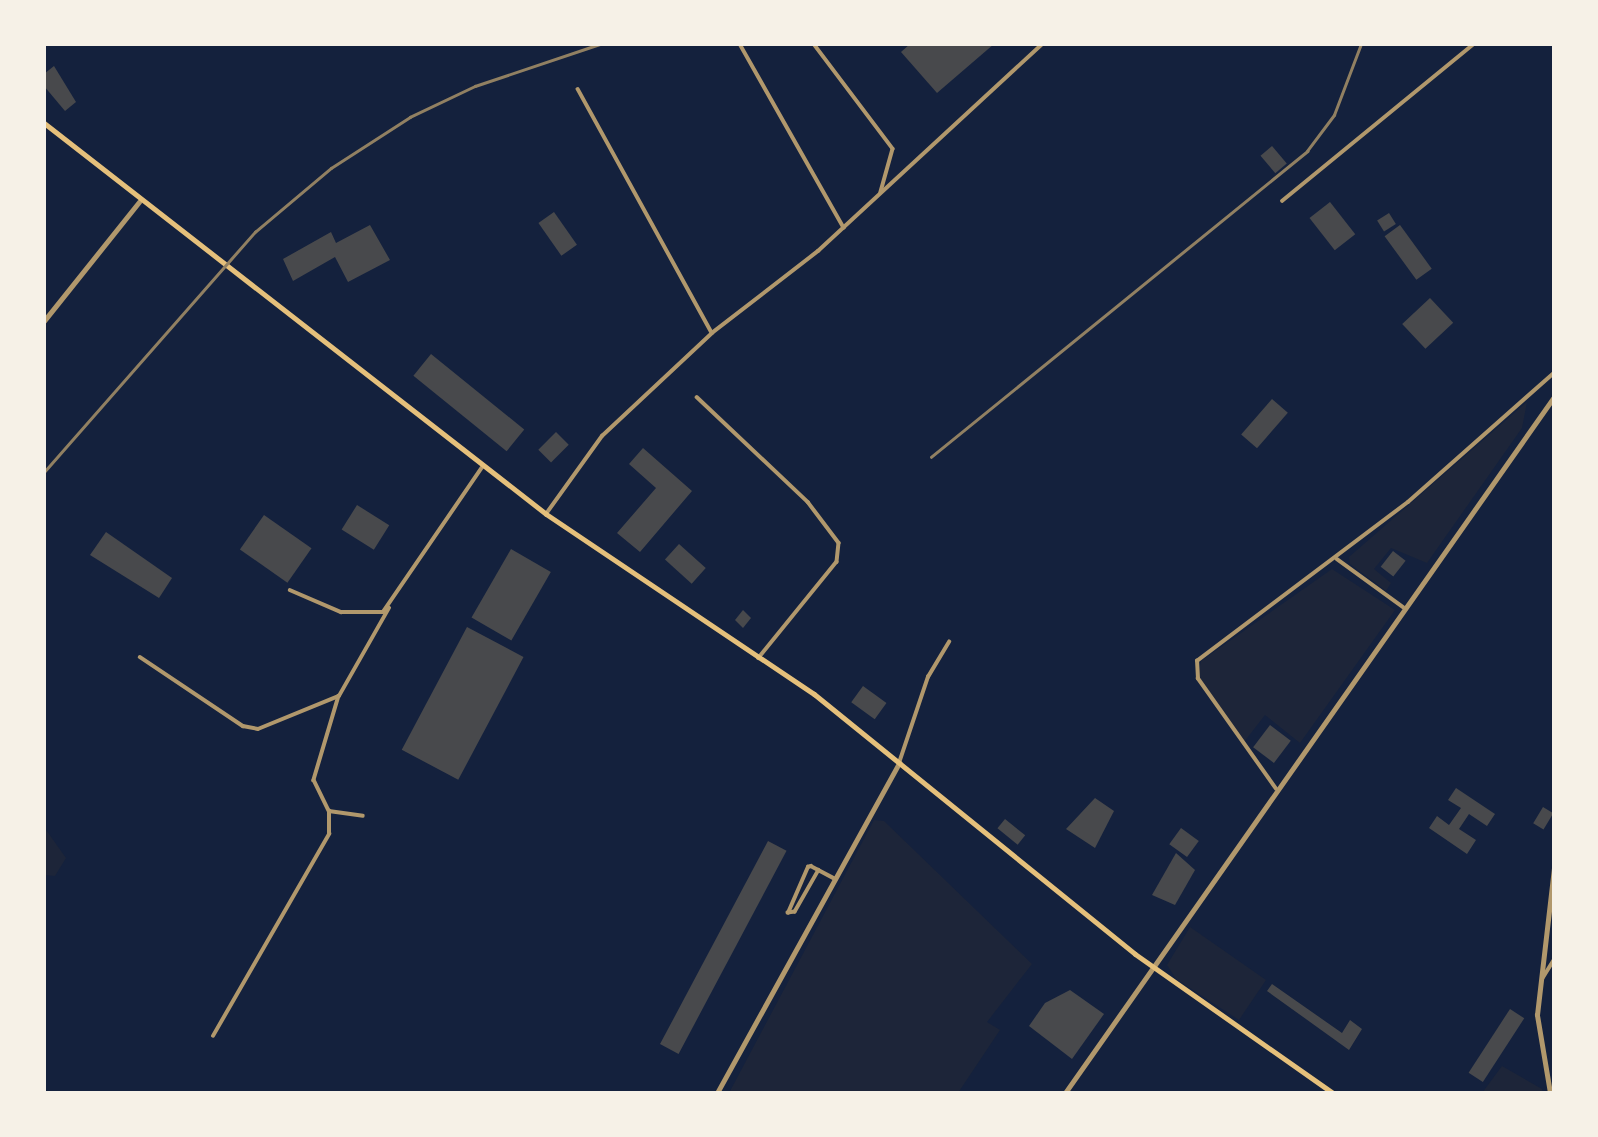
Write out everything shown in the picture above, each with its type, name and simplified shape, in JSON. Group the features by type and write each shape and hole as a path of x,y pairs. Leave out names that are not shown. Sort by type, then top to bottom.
{"main road":[{"path":"44,123 222,267 546,514 759,658 900,763 1152,967 1333,1093"}],"street":[{"path":"740,44 844,228"},
{"path":"814,44 894,149 881,192"},
{"path":"546,514 602,436 712,333 844,228 1042,44"},
{"path":"1282,201 1474,44"},
{"path":"578,89 712,333"},
{"path":"44,321 139,202"},
{"path":"1276,789 1194,668 1201,655 1336,559 1554,373"},
{"path":"696,397 808,502 839,542 837,562 759,658"},
{"path":"1065,1093 1403,607 1554,397"},
{"path":"214,1036 329,834 329,811 315,772 339,696 389,608 483,466"},
{"path":"1336,559 1403,607"},
{"path":"290,590 341,612 379,614 389,608"},
{"path":"717,1093 900,763 928,677 949,642"},
{"path":"140,657 250,728 339,696"},
{"path":"329,811 363,816"},
{"path":"1550,1093 1539,984 1554,867"},
{"path":"819,870 796,912 788,913 808,868 819,870 836,880"},
{"path":"1539,984 1554,960"}],"shaded area":[{"path":"1527,402 1522,428 1427,563 1391,548 1374,569 1391,583 1386,591 1350,564 1349,557"},
{"path":"1332,569 1395,610 1300,743 1265,715 1244,742 1198,676 1201,661"},
{"path":"874,820 884,821 1032,964 987,1022 1000,1030 958,1093 729,1093"},
{"path":"44,827 66,858 55,876 44,875"},
{"path":"1190,927 1266,980 1239,1020 1176,979 1167,965"},
{"path":"1502,1066 1542,1089 1543,1093 1482,1093"}],"building":[{"path":"910,44 994,44 937,93 901,52"},
{"path":"54,66 76,102 65,111 44,86 44,74"},
{"path":"1272,146 1287,164 1275,173 1261,156"},
{"path":"1330,202 1355,234 1335,250 1310,218"},
{"path":"554,212 577,245 561,256 538,223"},
{"path":"1389,213 1396,224 1384,231 1377,220"},
{"path":"370,225 390,260 348,282 335,257 293,281 283,259 331,232 336,243"},
{"path":"1400,225 1432,269 1416,280 1385,236"},
{"path":"1430,298 1453,323 1425,349 1402,324"},
{"path":"431,354 524,430 507,451 413,376"},
{"path":"1272,399 1288,413 1257,448 1241,434"},
{"path":"556,432 569,445 551,462 538,450"},
{"path":"643,448 692,491 640,552 617,533 656,488 629,464"},
{"path":"357,505 389,525 374,550 342,530"},
{"path":"264,515 312,548 287,583 240,549"},
{"path":"106,532 172,578 159,598 90,555"},
{"path":"679,544 706,568 692,584 665,560"},
{"path":"511,549 551,572 511,640 472,617"},
{"path":"1393,551 1406,561 1393,577 1381,567"},
{"path":"743,610 751,618 743,628 735,620"},
{"path":"467,627 524,657 458,780 402,750"},
{"path":"863,686 886,703 875,719 851,702"},
{"path":"1270,725 1291,741 1274,763 1253,747"},
{"path":"1456,788 1495,814 1487,826 1469,814 1459,829 1476,840 1467,854 1429,828 1437,816 1449,825 1461,808 1448,800"},
{"path":"1095,798 1114,811 1095,848 1066,829"},
{"path":"1543,807 1553,813 1544,829 1533,823"},
{"path":"1005,819 1025,835 1018,845 997,828"},
{"path":"1181,828 1199,841 1187,857 1169,844"},
{"path":"768,841 787,851 679,1054 660,1044"},
{"path":"1176,853 1195,870 1175,905 1152,895"},
{"path":"1272,984 1342,1033 1350,1020 1362,1029 1349,1050 1267,991"},
{"path":"1070,990 1104,1014 1072,1059 1029,1026 1045,1003"},
{"path":"1510,1009 1524,1018 1483,1082 1469,1073"}],"railway":[{"path":"44,472 255,232 331,168 410,117 475,86 600,44"},
{"path":"931,457 1307,151 1334,115 1361,44"}]}
